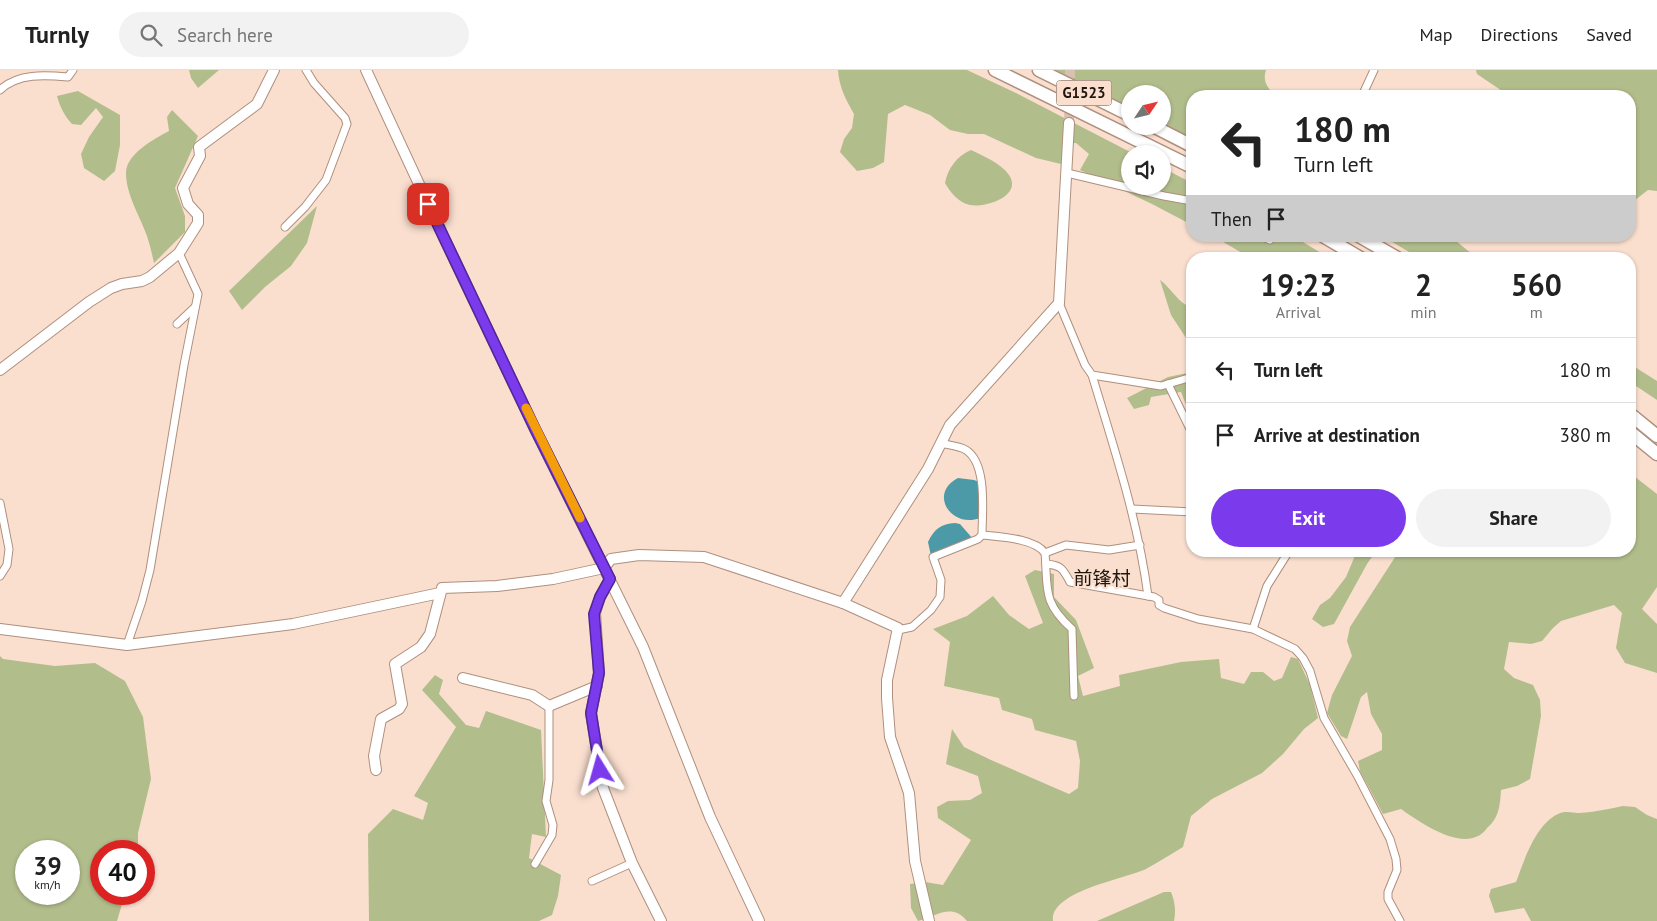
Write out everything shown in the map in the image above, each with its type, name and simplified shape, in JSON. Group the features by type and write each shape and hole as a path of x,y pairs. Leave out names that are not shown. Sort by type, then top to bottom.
{"highway":[{"name":"G1523","path":"995,70 1186,163"},
{"name":"G1523","path":"1039,70 1121,111"},
{"path":"1170,135 1186,143"},
{"path":"1333,242 1350,252"},
{"path":"1369,242 1387,252"},
{"path":"1636,419 1657,436"},
{"path":"1636,437 1657,454"}],"street":[{"path":"0,90 16,81 32,76 68,77 73,70"},
{"path":"0,370 89,302 122,284 142,281 179,253 198,223 198,216 188,204 183,188 200,156 199,147 257,104 274,70"},
{"path":"285,227 305,207 326,180 347,124 346,118 314,83 306,70"},
{"path":"366,70 456,264 643,647 710,817 759,921"},
{"path":"1365,90 1374,70"},
{"path":"1069,122 1059,303 1085,365 1092,375 1132,509 1148,596"},
{"path":"1067,173 1186,200"},
{"path":"127,644 142,601 150,570 184,364 198,294 179,253"},
{"path":"843,603 928,469 950,425 1059,303"},
{"path":"177,324 195,307"},
{"path":"1092,375 1161,386 1186,379"},
{"path":"1168,384 1186,421"},
{"path":"898,630 912,627 931,610 940,597 941,580 933,557 978,539 982,535 983,493 976,462 965,449 940,443"},
{"path":"0,503 9,549 7,565 0,576"},
{"path":"1132,509 1186,512"},
{"path":"982,535 1006,537 1040,547 1046,553 1048,597 1053,608 1072,629 1074,696"},
{"path":"1046,553 1066,545 1109,550 1140,545"},
{"path":"376,770 374,756 381,719 399,709 402,704 395,664 420,647 430,634 442,588 497,586 553,579 604,568 611,559 639,556 704,557 843,603 896,626 898,630 887,680 890,737 909,794 915,862 929,921"},
{"path":"1253,629 1267,586 1285,557"},
{"path":"1046,564 1055,565 1064,570 1070,582 1148,596 1159,600 1159,605 1198,619 1253,629 1295,649 1310,671 1324,718 1358,775 1390,839 1397,870 1388,892 1388,900 1400,921"},
{"path":"610,579 600,597 594,614 599,673 591,713 603,788 632,863 661,921"},
{"path":"0,629 127,644 293,624 440,593"},
{"path":"463,678 532,696 550,706"},
{"path":"550,706 597,686"},
{"path":"535,864 552,835 553,825 546,801 549,780 550,706"},
{"path":"592,881 632,863"}],"green space":[{"path":"189,70 219,70 198,88 191,78"},
{"path":"838,70 967,70 1121,147 1121,189 1080,170 1089,154 1076,143 1063,143 1061,164 1036,158 984,134 968,134 950,130 930,115 905,105 888,114 884,162 873,168 857,171 840,152 844,139 852,128 854,114 841,88"},
{"path":"1055,70 1266,70 1266,84 1269,90 1186,90 1186,135 1171,127 1171,85 1121,85 1121,103"},
{"path":"1476,70 1657,70 1657,191 1648,190 1636,199 1636,90 1501,90 1477,74"},
{"path":"78,91 120,115 120,145 115,171 104,181 84,168 81,154 89,137 103,117 96,108 81,125 72,124 59,104 57,96"},
{"path":"172,110 198,136 175,188 185,216 185,232 154,263 147,236 128,189 126,173 127,166 136,153 169,131 167,117"},
{"path":"971,150 997,163 1006,171 1012,182 1011,189 1007,195 984,205 970,205 959,200 952,193 945,183 948,172 957,159"},
{"path":"1171,172 1186,180 1186,222 1133,195 1171,195"},
{"path":"317,206 307,243 291,266 265,287 242,310 229,291"},
{"path":"1223,242 1303,242 1319,252 1240,252"},
{"path":"1392,242 1457,242 1469,252 1409,252"},
{"path":"1160,280 1186,305 1186,338 1171,315"},
{"path":"1636,368 1657,381 1657,400 1636,386"},
{"path":"1186,373 1186,405 1181,392 1151,397 1149,405 1134,409 1127,398 1168,377"},
{"path":"1636,478 1657,494 1657,587 1642,609 1657,624 1657,673 1625,663 1616,648 1622,613 1614,605 1561,621 1542,641 1531,644 1509,642 1504,669 1514,678 1533,685 1540,700 1541,716 1530,779 1517,786 1501,790 1499,806 1494,820 1478,836 1469,839 1459,839 1448,836 1427,826 1401,809 1383,814 1360,771 1358,761 1382,750 1382,734 1371,714 1367,692 1361,697 1347,739 1341,736 1327,713 1332,695 1352,656 1347,641 1350,627 1395,557 1636,557"},
{"path":"1354,557 1372,557 1334,624 1323,627 1312,619 1320,605 1330,598 1346,577"},
{"path":"1035,570 1054,574 1054,597 1076,620 1094,668 1078,676 1083,696 1120,686 1119,675 1181,662 1219,659 1221,678 1244,684 1251,672 1263,672 1274,681 1282,678 1291,657 1298,659 1310,685 1318,718 1304,729 1283,754 1262,773 1212,799 1191,816 1183,847 1146,869 1076,894 1063,902 1055,911 1053,921 967,921 955,912 943,912 918,921 911,908 910,884 925,882 943,885 971,840 938,818 937,807 948,801 970,800 982,793 978,776 946,764 952,729 964,747 991,760 1069,794 1078,788 1080,761 1076,741 1035,730 1032,719 1002,710 999,698 944,686 950,642 933,629 967,616 993,596 1009,615 1029,629 1043,623 1025,576"},
{"path":"0,656 3,659 55,666 95,663 125,681 143,717 151,779 138,840 90,840 90,905 122,905 117,921 0,921"},
{"path":"435,675 443,680 439,694 466,725 479,728 486,711 541,730 546,837 532,834 529,858 561,875 558,896 552,915 539,921 369,921 368,834 393,809 423,820 428,803 414,796 456,727 422,690"},
{"path":"1623,806 1635,807 1657,819 1657,921 1531,921 1524,908 1495,913 1489,896 1491,889 1516,882 1531,844 1550,819 1563,812 1585,813"},
{"path":"1164,892 1171,892 1175,910 1174,921 1097,921"}],"water":[{"path":"958,478 979,482 980,518 969,520 960,518 952,514 947,508 944,500 945,492 949,484"},
{"path":"955,523 960,524 973,539 931,556 928,542 933,534 942,526"}],"tunnel":[{"path":"1069,123 1070,70"}],"slow traffic":[{"path":"526,408 580,518"}],"district":[{"name":"前锋村","path":"1102,578"}],"route":[{"path":"428,204 535,429 610,579 600,597 594,614 599,673 591,713 600,770"}]}
